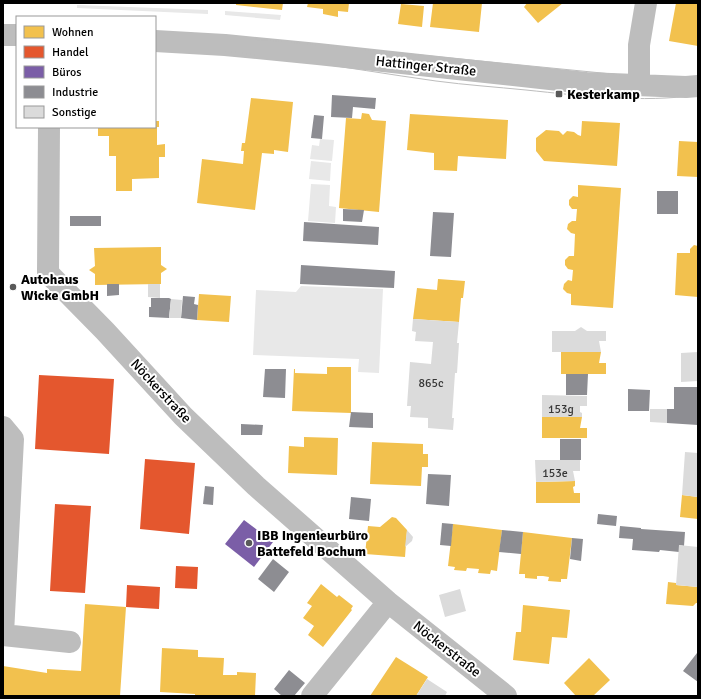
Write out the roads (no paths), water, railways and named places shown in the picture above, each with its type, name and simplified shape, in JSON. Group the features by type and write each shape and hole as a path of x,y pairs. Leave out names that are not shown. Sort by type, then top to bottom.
{"street":[{"path":"639,86 639,45 646,3"},
{"path":"3,34 16,35"},
{"name":"Hattinger Straße","path":"156,41 225,45 318,54 586,83 639,86 698,86"},
{"name":"Nöckerstraße","path":"49,128 48,273 105,331 183,416 256,486 388,602 506,696"},
{"path":"3,427 14,440 3,634 70,642"},
{"path":"312,696 388,602"}],"tram line":[{"path":"3,28 16,28"},
{"path":"156,35 268,40 622,75 698,77"},
{"path":"3,43 16,43"},
{"path":"156,46 261,55 470,85 612,98 634,99 698,95"}],"place":[{"name":"Kesterkamp","path":"559,94"},
{"name":"Autohaus Wicke GmbH","path":"13,287"},
{"name":"IBB Ingenieurbüro Battefeld Bochum","path":"249,543"}]}
